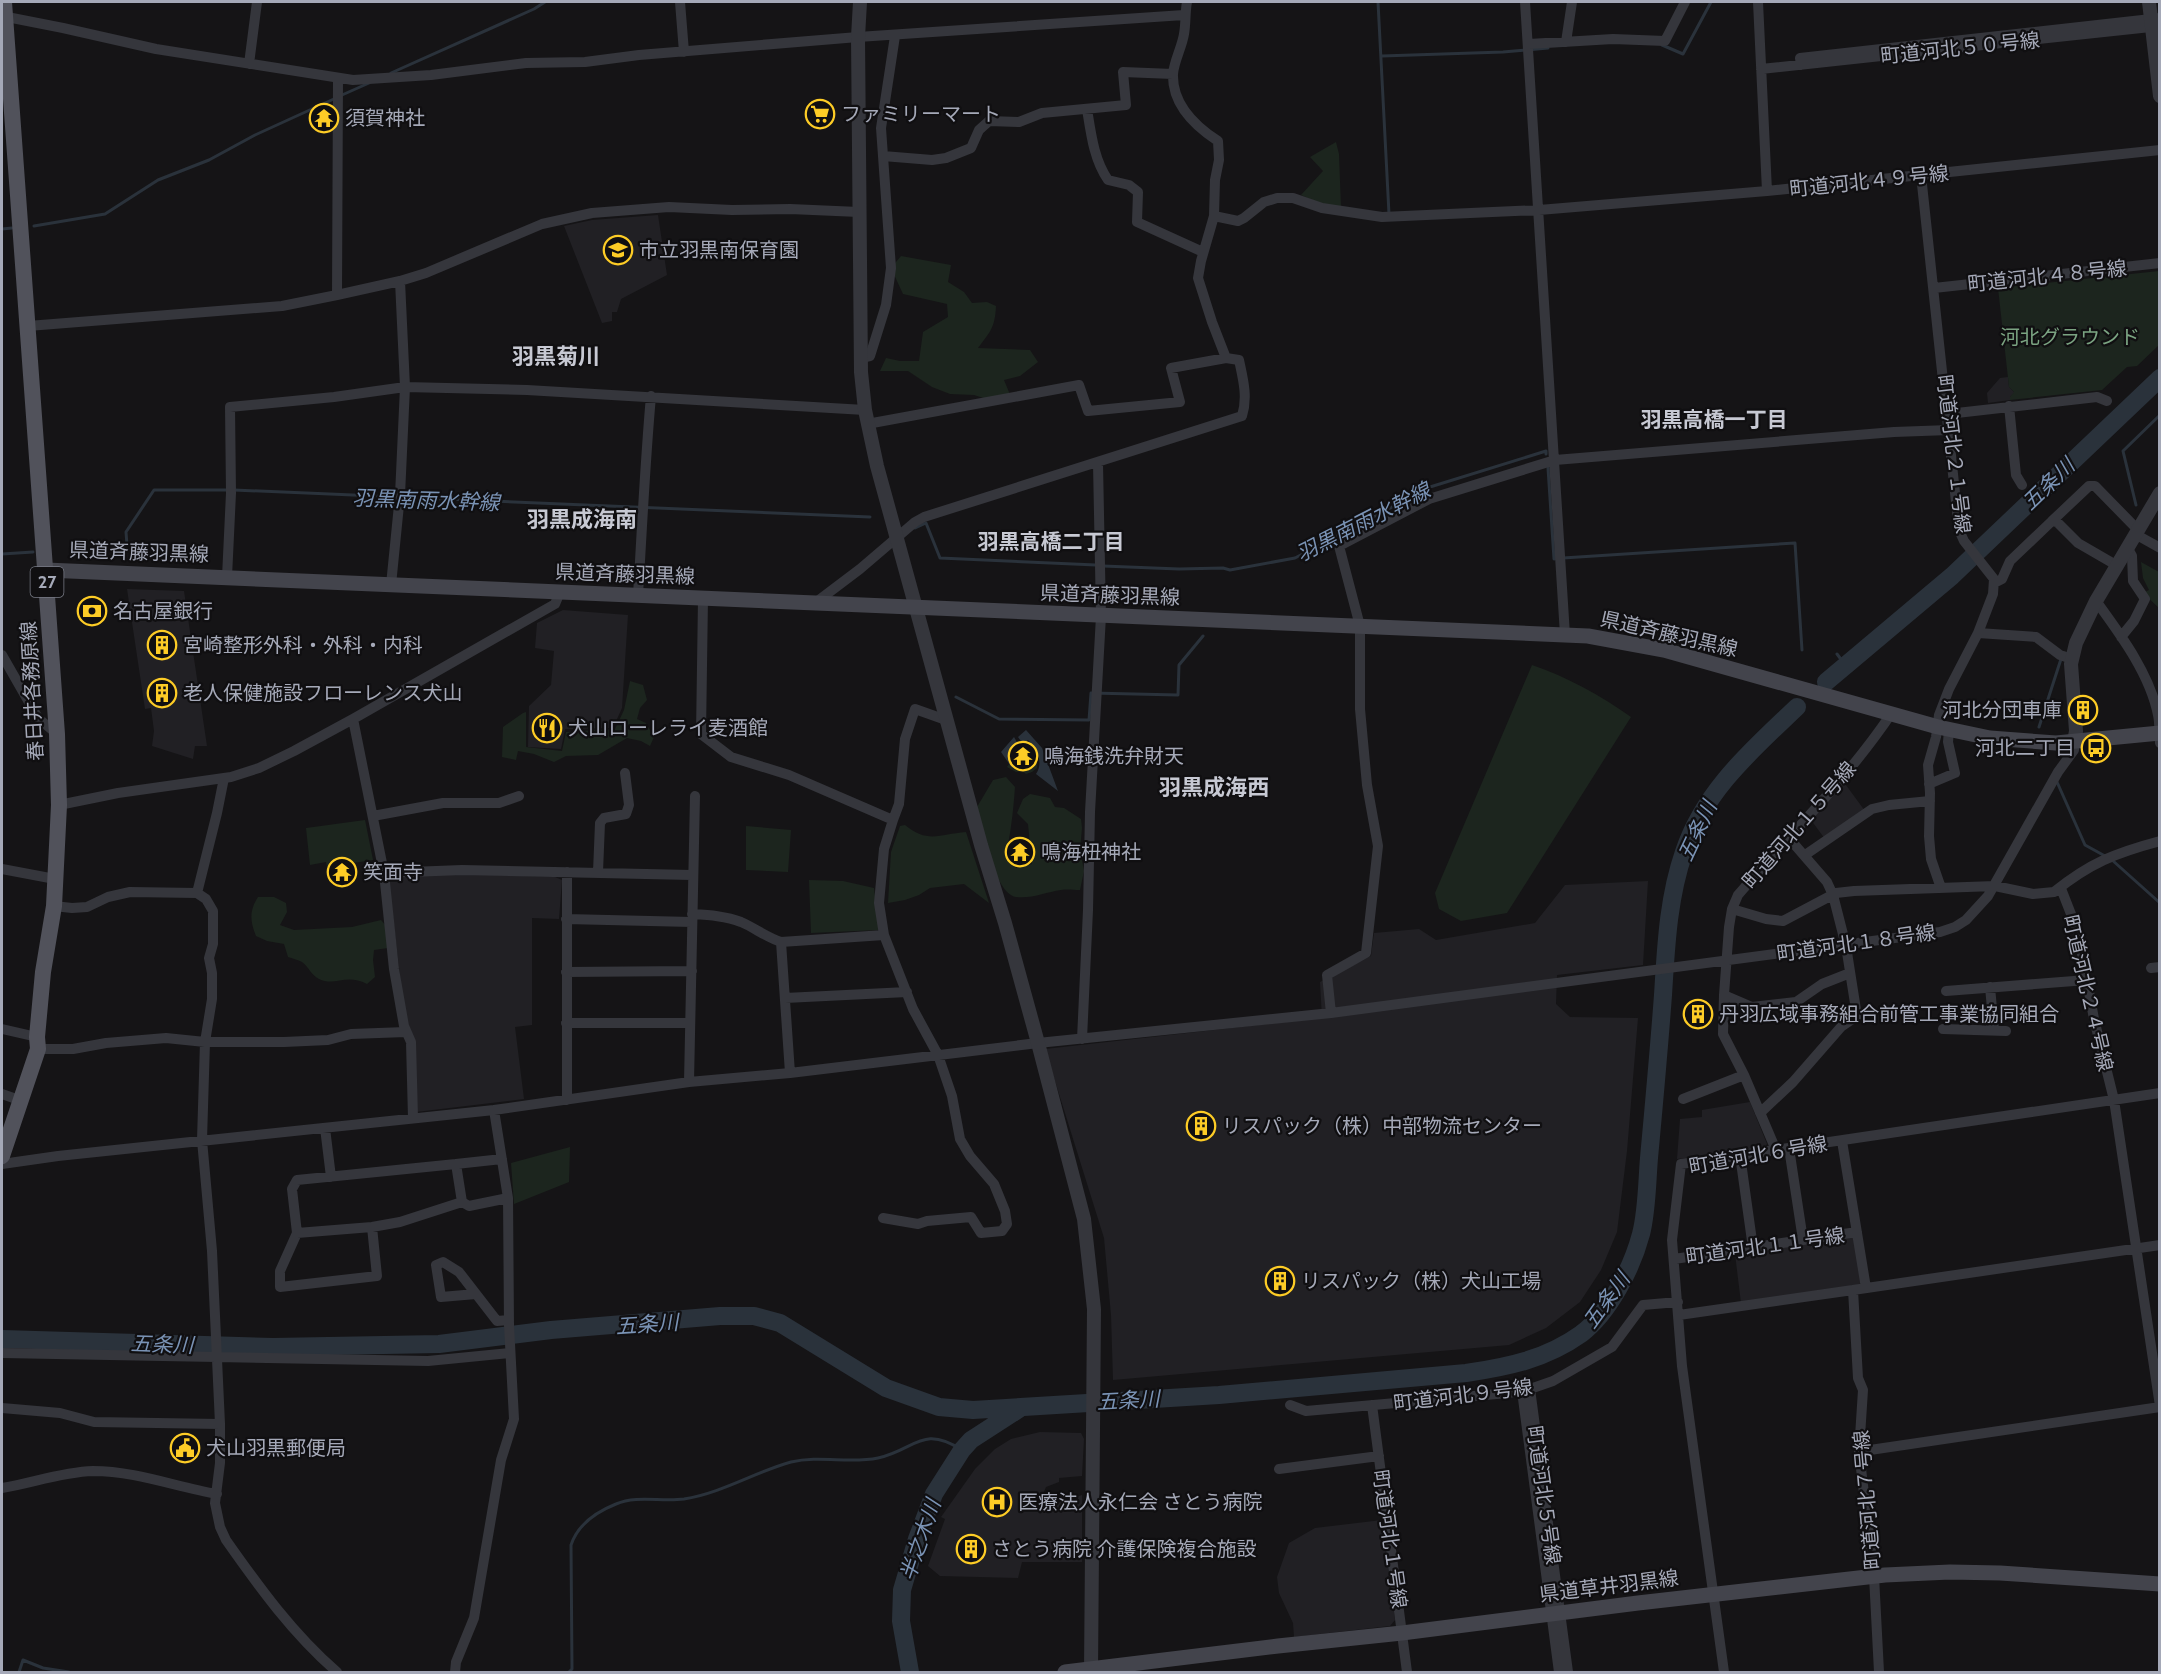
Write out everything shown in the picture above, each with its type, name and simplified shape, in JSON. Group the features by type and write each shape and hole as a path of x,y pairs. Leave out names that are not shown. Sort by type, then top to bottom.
{"main road":[{"name":"春日井各務原線","path":"2,1156 22,1101 37,1043 43,972 54,906 59,805 57,734 46,570 3,12"},
{"name":"県道斉藤羽黒線","path":"46,570 1565,635 1600,638 1651,647 1944,728 2007,740 2074,742 2159,737"},
{"name":"県道草井羽黒線","path":"1065,1672 1091,1671 1278,1646 1402,1634 1874,1576 1950,1572 1990,1573 2160,1584"}],"street":[{"path":"249,64 257,2"},
{"path":"680,2 684,52"},
{"path":"860,2 858,37 861,358 867,424 914,607 1038,1043 1084,1219 1094,1309 1091,1671"},
{"path":"1187,2 1184,33 1173,74 1184,110 1204,132 1218,141 1219,160 1215,180 1214,216 1198,278 1226,358"},
{"path":"1525,2 1565,635"},
{"path":"1566,42 1572,2"},
{"path":"1529,44 1613,39 1665,41 1685,2"},
{"name":"町道河北４９号線","path":"1758,2 1767,191 2160,150"},
{"path":"2150,2 2156,23 2160,96"},
{"path":"3,12 156,49 338,79 430,75 526,63 585,62 858,37 1184,15"},
{"name":"町道河北５０号線","path":"1761,69 2156,23"},
{"path":"861,358 870,356 886,305 890,279 881,128 895,36"},
{"path":"883,156 932,160 946,158 971,147 979,130 989,121 1019,122 1042,113 1126,105 1123,72 1173,74"},
{"path":"337,295 338,79"},
{"path":"1087,109 1092,140 1101,170 1108,180 1129,185 1138,192 1137,222 1203,252"},
{"name":"町道河北２１号線","path":"1921,176 1959,530 1964,542 1994,577 1994,583"},
{"path":"1214,216 1238,221 1264,202 1277,198 1293,198 1322,208 1382,217 1539,210 1767,191"},
{"path":"28,326 282,306 337,295 426,273 542,224 592,213 669,207 859,212"},
{"name":"町道河北４８号線","path":"1934,288 2160,263"},
{"path":"391,585 400,498 405,387 400,281"},
{"path":"815,603 924,517 1242,416 1245,406 1245,387 1239,360 1226,358 1171,368 1180,402 1088,411 1079,386 867,424"},
{"path":"227,577 231,490 230,407 334,398 405,387 651,396 865,410"},
{"path":"638,595 644,472 651,396"},
{"path":"1948,414 2097,397 2107,401"},
{"path":"2008,406 2016,475 2022,485"},
{"path":"1331,1013 1327,975 1366,953 1378,846 1367,785 1360,709 1360,626 1339,546 1429,499 1555,460 1894,432 1949,430"},
{"path":"1082,1039 1090,812 1101,616 1098,463"},
{"path":"1929,784 1955,773 1940,715 1949,689 1978,633 1993,594 1994,583 2002,579 2010,561 2089,486 2095,486 2136,532 2160,549"},
{"path":"2074,742 2072,659 2079,636 2116,565 2160,493"},
{"path":"2052,520 2057,522 2078,543 2116,565"},
{"path":"2121,637 2134,621 2145,599 2133,581 2132,556 2127,548"},
{"path":"59,805 118,793 224,778 259,768 353,719 555,604 560,592"},
{"path":"703,598 701,734 731,758 789,775 894,820"},
{"path":"2096,601 2146,679 2159,716 2159,737"},
{"path":"1978,633 2036,637 2060,655 2072,659"},
{"path":"2,655 38,718 57,734"},
{"path":"883,1218 918,1224 971,1217 981,1233 1002,1231 1007,1224 1005,1211 994,1184 970,1156 960,1139 952,1096 938,1055 913,1009 884,935 879,903 885,849 899,804 905,739 915,709 946,720"},
{"name":"町道河北１５号線","path":"1776,1150 1744,1075 1724,1037 1726,959 1732,909 1738,896 1846,771 1891,714"},
{"path":"353,719 384,873 394,969 406,1032 411,1042 412,1118"},
{"path":"1941,888 1931,859 1928,765 1944,728"},
{"name":"町道河北１８号線","path":"2,1164 202,1140 494,1110 689,1082 790,1073 1038,1043 1331,1013 1726,959 1846,946 1948,930 1966,920 1976,911 1995,886 2058,772 2074,750 2074,742"},
{"path":"598,872 600,823 604,818 626,814 629,805 626,773"},
{"path":"197,892 218,813 224,778"},
{"path":"373,816 443,803 499,803 519,796"},
{"path":"689,1082 695,796"},
{"path":"1804,855 1872,809 1930,801"},
{"path":"1760,1113 1793,1082 1841,1027 1857,1016 1846,946 1833,895 1827,882 1788,837"},
{"path":"1732,909 1779,921 1790,918 1833,895 1854,891 2002,886 2033,894 2054,892 2081,871 2116,854 2160,841"},
{"path":"2,869 12,873 55,879"},
{"path":"384,873 462,870 692,875"},
{"path":"567,872 567,1100"},
{"name":"町道河北２４号線","path":"2059,888 2078,932 2086,980 2114,1100 2160,1407"},
{"path":"54,906 72,908 87,906 130,891 197,892 206,899 213,910 213,944 209,958 212,999 205,1042 202,1140 212,1251 220,1424 216,1511 226,1540 299,1636 337,1672"},
{"path":"566,919 720,917 740,921 781,942 884,935"},
{"path":"781,942 790,1073"},
{"path":"566,972 692,972"},
{"path":"1724,995 1752,1007 1796,1002 1822,984 1850,973"},
{"path":"1946,991 2086,980"},
{"path":"1990,987 1994,1030"},
{"path":"785,998 907,992"},
{"path":"566,1023 690,1023"},
{"path":"2,1029 37,1043 73,1049 106,1043 166,1038 205,1042 317,1041 351,1034 406,1032"},
{"path":"1943,1029 2006,1031"},
{"path":"1683,1099 1744,1075"},
{"name":"町道河北６号線","path":"1724,1672 1684,1389 1672,1240 1681,1164 2160,1093"},
{"path":"2,1094 22,1101"},
{"path":"455,1672 456,1662 474,1618 501,1460 514,1419 509,1322 508,1198 494,1110"},
{"path":"325,1128 331,1177"},
{"path":"1842,1141 1866,1288"},
{"path":"1788,1148 1803,1240"},
{"path":"1740,1155 1753,1248"},
{"path":"372,1227 377,1276 280,1287 280,1271 297,1233 292,1189 297,1180 502,1159"},
{"path":"456,1164 462,1202"},
{"path":"297,1233 372,1227 400,1222 462,1202 469,1206 508,1198"},
{"name":"町道河北１１号線","path":"1674,1259 1857,1232"},
{"path":"1679,1315 2160,1245"},
{"name":"町道河北７号線","path":"1853,1290 1858,1378 1863,1392 1859,1452 1874,1576 1879,1672"},
{"path":"476,1294 497,1321 509,1322"},
{"name":"町道河北９号線","path":"1290,1405 1306,1411 1526,1390 1553,1381 1612,1347 1643,1305 1678,1302"},
{"path":"2,1353 428,1361 510,1349"},
{"name":"町道河北５号線","path":"1526,1390 1556,1614 1568,1672"},
{"name":"町道河北１号線","path":"1372,1405 1407,1672"},
{"path":"1870,1450 2160,1407"},
{"path":"2,1408 60,1413 94,1422 220,1424"},
{"path":"1279,1468 1379,1456"},
{"path":"2,1488 36,1479 96,1471 158,1479 217,1494"},
{"path":"1556,1614 1559,1672"}],"shaded area":[{"name":"市立羽黒南保育園","path":"658,215 667,275 621,299 617,312 612,312 612,321 602,323 564,226 592,220"},
{"path":"2008,377 2009,387 2015,393 2010,400 1988,403 1987,393 2000,378"},
{"path":"127,589 184,591 207,746 195,746 193,759 152,746 154,731 151,708 145,709"},
{"path":"563,610 628,615 622,708 613,728 565,729 561,749 528,747 529,706 551,685 554,651 535,648 537,623"},
{"path":"1026,730 1042,748 1058,791 1036,774 1039,765 1037,752 1028,740 1023,744 1018,737"},
{"path":"1014,737 1018,744 1011,755 1017,763 1012,768 1001,752"},
{"path":"1843,781 1865,811 1825,839 1811,820"},
{"path":"460,874 555,877 562,880 559,919 532,918 532,1025 515,1027 524,1099 416,1112 389,883 393,877"},
{"path":"1648,881 1643,965 1557,975 1556,1004 1570,1017 1638,1018 1627,1151 1617,1232 1601,1270 1580,1302 1546,1328 1509,1345 1113,1380 1111,1315 1104,1238 1045,1049 1322,1018 1320,982 1371,956 1374,933 1419,929 1436,940 1535,923 1565,885"},
{"path":"1750,1102 1767,1144 1764,1148 1677,1159 1680,1119 1702,1117 1702,1110"},
{"path":"1855,1236 1862,1282 1857,1286 1741,1303 1735,1254"},
{"name":"医療法人永仁会 さとう病院","path":"1040,1432 1081,1433 1084,1439 1082,1476 1059,1478 1059,1482 1046,1487 1042,1496 1044,1507 1082,1495 1082,1562 1022,1562 1018,1578 940,1576 928,1566 945,1519 941,1517 975,1469 995,1449 1011,1439"},
{"path":"1382,1520 1395,1620 1390,1626 1294,1637 1293,1623 1279,1593 1277,1577 1289,1543 1315,1528"}],"green space":[{"path":"1336,142 1339,154 1341,208 1325,206 1301,195 1323,171 1310,157"},
{"path":"901,256 951,265 948,282 964,292 972,303 987,302 996,306 991,329 978,348 1030,350 1038,362 1020,376 1004,380 1011,397 996,402 974,395 950,394 932,387 908,371 880,371 886,358 919,361 923,332 948,317 947,304 903,294 891,268"},
{"name":"河北グラウンド","path":"2159,271 2159,345 2137,366 2127,367 2102,390 2010,400 2014,392 2009,387 1998,288"},
{"path":"2141,562 2159,572 2159,608 2143,593 2149,590 2143,578"},
{"path":"1532,665 1583,687 1631,717 1507,913 1461,921 1439,909 1435,893"},
{"path":"630,681 643,685 647,700 640,708 637,719 646,723 654,737 650,746 627,738 598,755 566,756 554,762 534,754 518,751 516,760 502,757 503,727 526,712 526,747 562,751 566,732 615,729 624,710"},
{"path":"1031,753 1037,762 1037,768 1032,772 1026,774 1023,771 1016,772 1007,767 1012,760 1023,758"},
{"path":"1006,777 1015,787 1008,848 1012,862 1016,868 1032,864 1028,824 1017,813 1023,799 1030,794 1050,798 1055,807 1064,808 1081,819 1080,850 1084,871 1080,890 1063,890 1016,897 1008,893 1001,884 990,858 977,807 993,780"},
{"path":"365,820 373,860 327,867 326,862 310,865 306,828"},
{"path":"905,825 913,831 928,836 966,832 989,903 964,884 930,888 905,900 888,903 891,852 900,826"},
{"path":"746,826 791,830 788,872 746,870"},
{"path":"809,880 843,881 874,888 879,930 811,933"},
{"path":"258,897 274,897 286,903 287,912 280,925 294,930 352,927 381,920 387,927 388,948 374,950 375,977 367,984 353,980 325,981 316,977 302,962 288,957 284,944 256,936 251,916"},
{"path":"570,1147 569,1182 514,1204 511,1163"}],"waterway":[{"path":"391,73 545,2"},
{"path":"1378,2 1389,214"},
{"path":"1662,45 1683,54 1711,2"},
{"path":"1382,56 1503,52 1548,48"},
{"path":"342,95 369,83"},
{"path":"34,226 105,214 158,180 209,160 255,135 336,98"},
{"path":"2,229 12,228"},
{"name":"五条川","path":"1826,682 1952,576 2160,378"},
{"path":"2136,505 2123,451 2160,415"},
{"name":"羽黒南雨水幹線","path":"1103,566 1230,570 1295,558 1430,487 1546,451 1546,454"},
{"name":"羽黒南雨水幹線","path":"1548,468 1554,559 1557,558"},
{"name":"羽黒南雨水幹線","path":"127,545 126,532 154,490 227,490"},
{"name":"羽黒南雨水幹線","path":"234,490 870,517"},
{"name":"羽黒南雨水幹線","path":"915,528 926,523 940,558 1096,565"},
{"name":"羽黒南雨水幹線","path":"1563,558 1795,543 1802,650"},
{"name":"羽黒南雨水幹線","path":"2,554 33,552"},
{"path":"956,697 999,719 1089,720 1091,693 1178,695 1179,665 1203,636"},
{"name":"羽黒南雨水幹線","path":"1837,654 1846,666"},
{"path":"2039,727 2061,659"},
{"name":"五条川","path":"2,1339 273,1347 439,1344 551,1330 720,1316 754,1316 780,1323 886,1388 939,1407 973,1410 1219,1395 1466,1373 1526,1361 1568,1343 1591,1325 1610,1302 1632,1261 1641,1234 1646,1206 1665,959 1674,887 1684,852 1704,810 1731,773 1797,707"},
{"path":"2057,782 2085,845 2105,856"},
{"path":"2112,860 2160,903"},
{"name":"半之木川","path":"910,1672 901,1621 902,1590 917,1539 934,1494 971,1440 1019,1409"},
{"path":"569,1672 572,1669 571,1545 583,1525 602,1511 624,1501 675,1500 698,1496 778,1466 802,1460 867,1460 891,1454 928,1439 937,1439 962,1450"},
{"path":"19,1672 23,1660 43,1668 69,1672"}],"place":[{"name":"ファミリーマート","path":"820,114"},
{"name":"須賀神社","path":"324,118"},
{"name":"市立羽黒南保育園","path":"618,250"},
{"name":"名古屋銀行","path":"92,611"},
{"name":"宮崎整形外科・外科・内科","path":"162,645"},
{"name":"老人保健施設フローレンス犬山","path":"162,693"},
{"name":"河北分団車庫","path":"2083,710"},
{"name":"犬山ローレライ麦酒館","path":"547,728"},
{"name":"河北二丁目","path":"2096,748"},
{"name":"鳴海銭洗弁財天","path":"1023,756"},
{"name":"鳴海杻神社","path":"1020,852"},
{"name":"笑面寺","path":"342,872"},
{"name":"丹羽広域事務組合前管工事業協同組合","path":"1698,1014"},
{"name":"リスパック（株）中部物流センター","path":"1201,1126"},
{"name":"リスパック（株）犬山工場","path":"1280,1281"},
{"name":"犬山羽黒郵便局","path":"185,1448"},
{"name":"医療法人永仁会 さとう病院","path":"997,1502"},
{"name":"さとう病院 介護保険複合施設","path":"971,1549"}],"district":[{"name":"羽黒菊川","path":"556,356"},
{"name":"羽黒高橋一丁目","path":"1714,419"},
{"name":"羽黒成海南","path":"582,519"},
{"name":"羽黒高橋二丁目","path":"1051,541"},
{"name":"羽黒成海西","path":"1214,787"}]}
